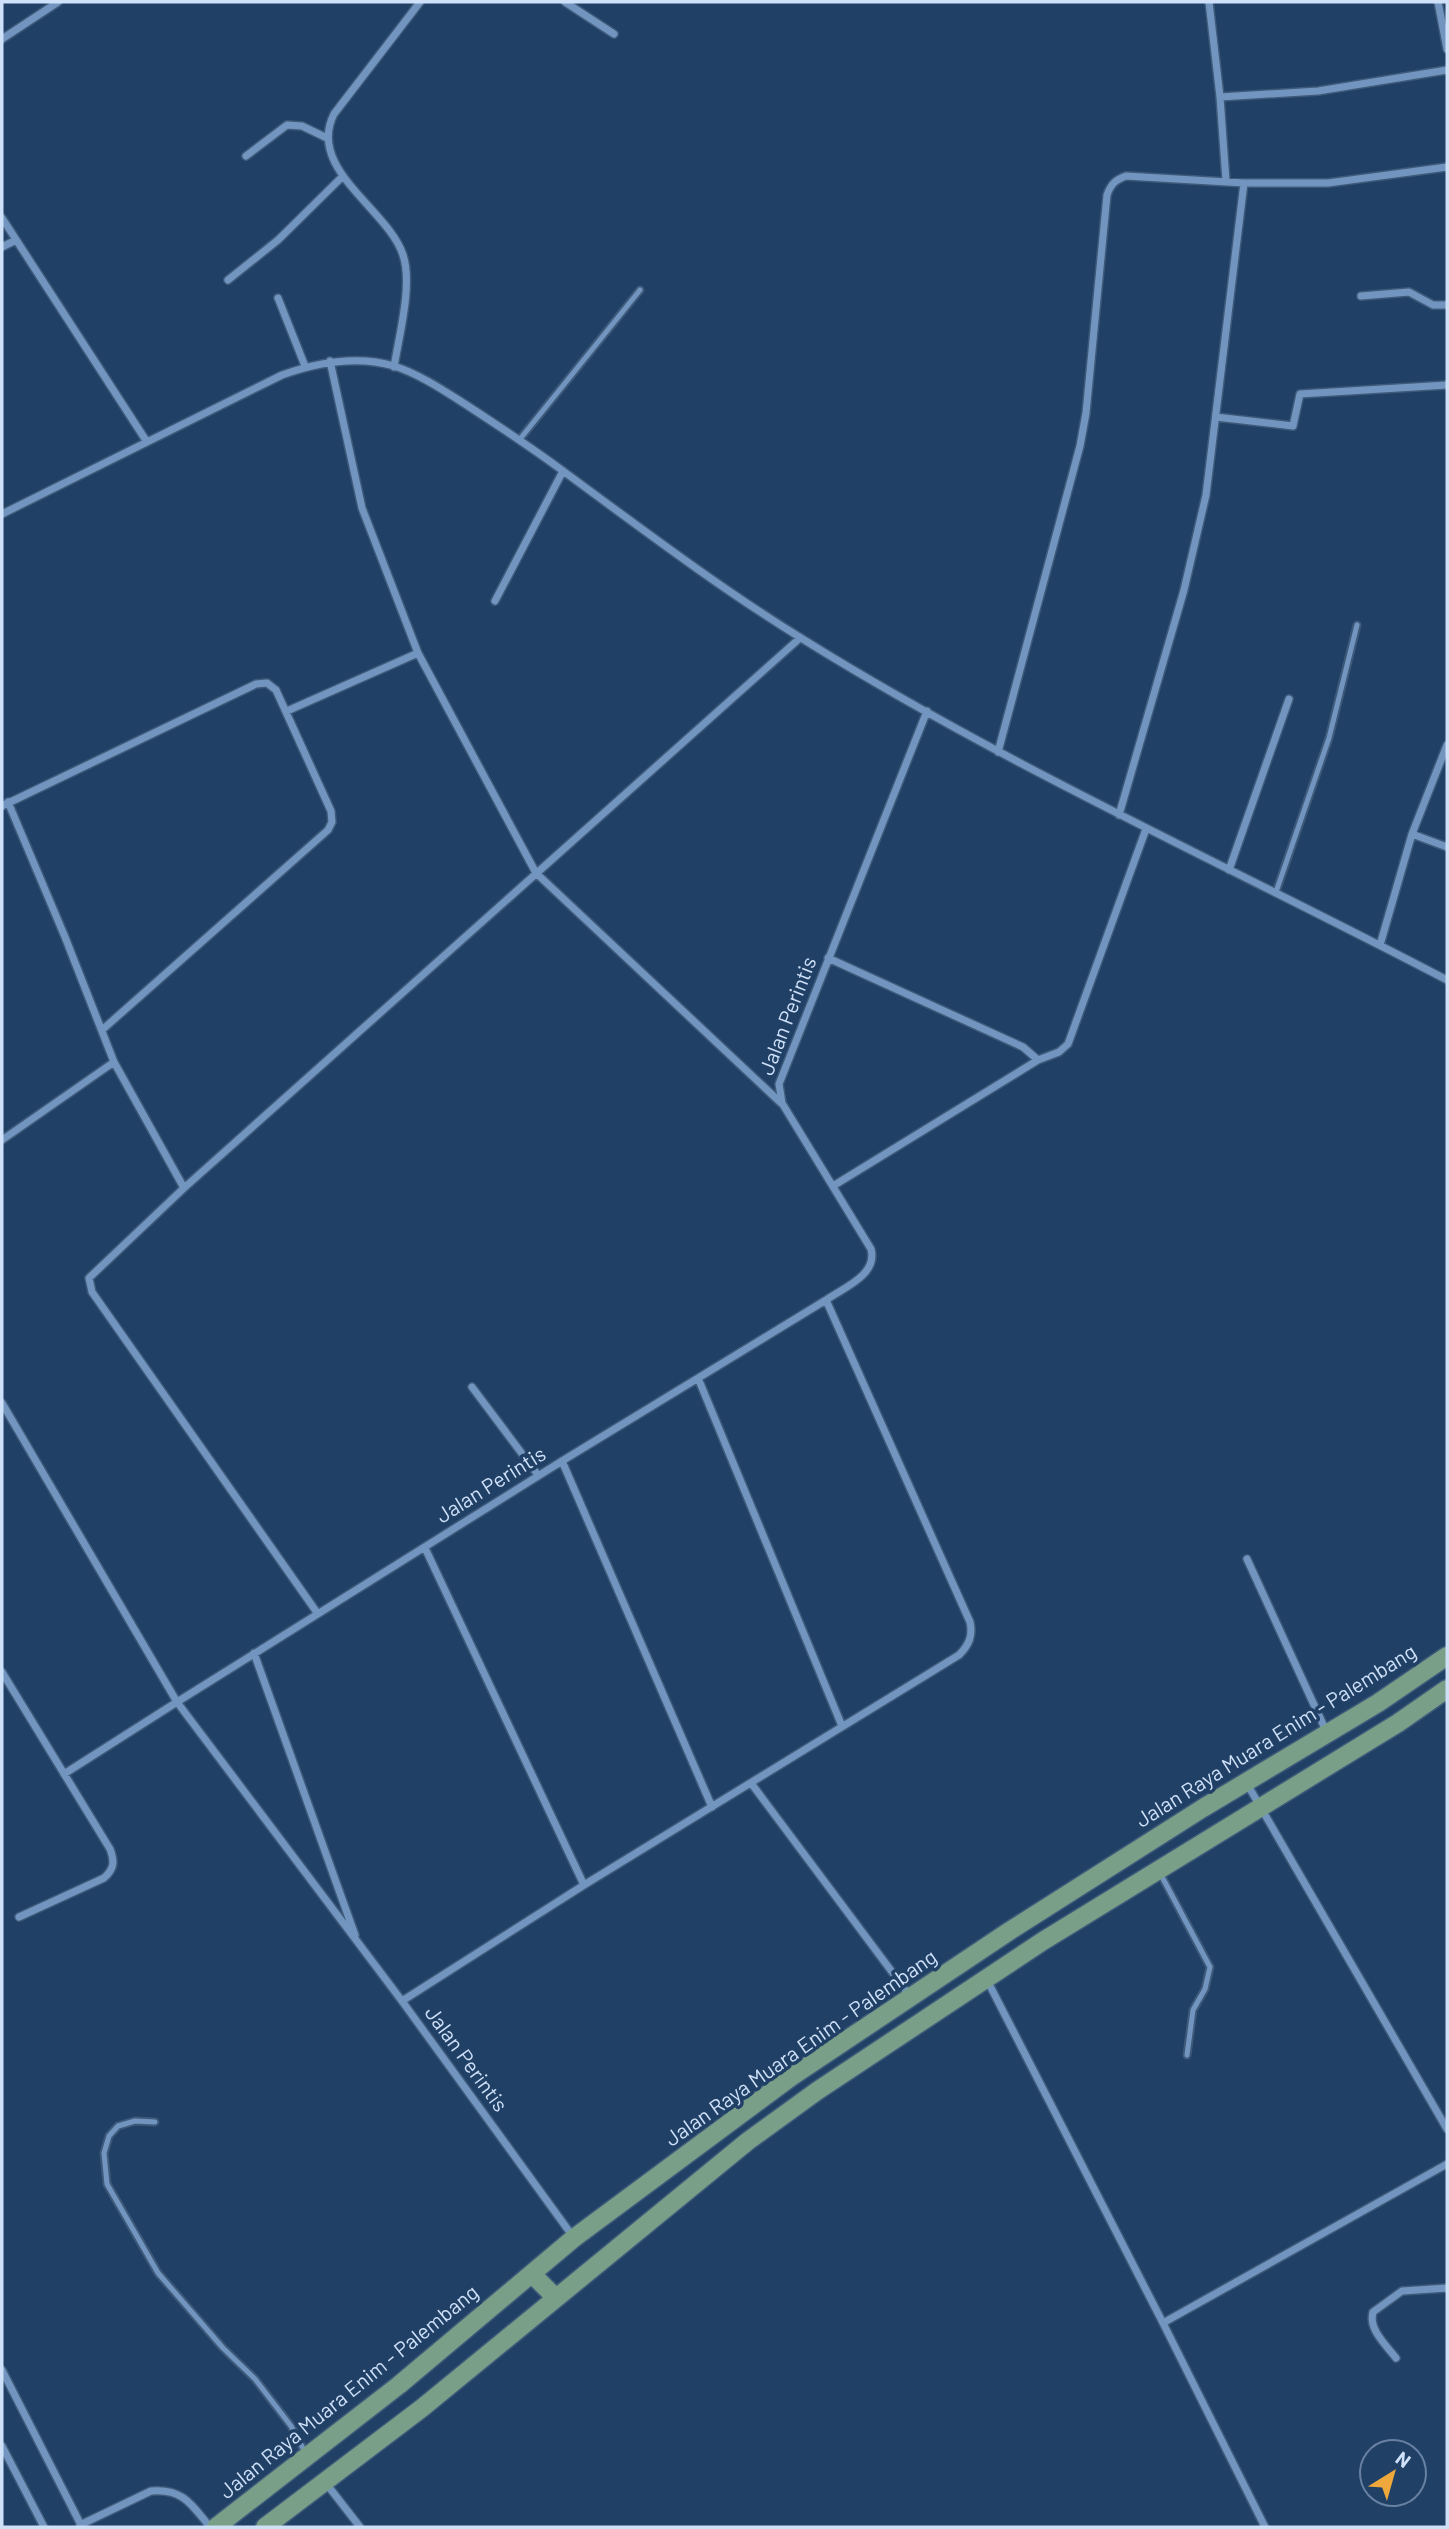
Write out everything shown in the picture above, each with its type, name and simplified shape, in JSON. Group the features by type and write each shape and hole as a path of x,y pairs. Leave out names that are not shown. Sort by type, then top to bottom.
{"main road":[{"name":"Jalan Raya Muara Enim - Palembang","path":"216,2527 399,2385 574,2238 791,2077 1011,1930 1246,1782 1328,1734 1447,1656"},
{"path":"265,2527 422,2407 748,2141 985,1978 1398,1723 1447,1689"},
{"path":"531,2274 556,2298"}],"street":[{"path":"2,39 58,2"},
{"path":"394,366 406,287 403,254 395,240 343,176 327,138 327,130 334,114 420,2"},
{"path":"565,2 614,34"},
{"path":"1209,2 1226,181"},
{"path":"1438,2 1447,49"},
{"path":"1220,97 1318,91 1447,70"},
{"path":"246,156 287,125 302,126 327,138"},
{"path":"998,752 1080,446 1086,413 1107,195 1111,185 1126,176 1244,183 1349,182 1447,167"},
{"path":"228,281 278,240 343,176"},
{"path":"1119,815 1184,590 1201,520 1244,183"},
{"path":"2,218 14,241 147,442"},
{"path":"2,247 14,241"},
{"path":"1361,296 1409,292 1433,304 1447,305"},
{"path":"278,298 305,366"},
{"path":"330,361 362,508 418,653 536,873 782,1103"},
{"path":"2,514 305,366 330,361 394,366 434,384 520,439 691,564 800,638 998,752 1447,980"},
{"path":"1216,417 1293,426 1300,394 1447,385"},
{"path":"495,601 563,471"},
{"path":"318,1614 92,1292 89,1278 184,1188 800,638"},
{"path":"287,711 418,653"},
{"path":"102,1030 328,830 332,822 331,811 274,687 263,682 256,684 5,804 114,1062 184,1188"},
{"path":"1229,870 1289,698"},
{"name":"Jalan Perintis","path":"574,2238 402,2001 177,1702 538,1475 826,1300 870,1267 873,1256 782,1103 779,1093 782,1073 927,711"},
{"path":"1380,945 1412,834 1447,745"},
{"path":"833,1186 1038,1060 1059,1052 1071,1039 1146,829"},
{"path":"1412,834 1447,847"},
{"path":"828,958 1023,1047 1038,1060"},
{"path":"2,1140 114,1062"},
{"path":"402,2001 584,1885 959,1655 968,1646 971,1628 826,1300"},
{"path":"698,1378 842,1726"},
{"path":"472,1387 538,1475"},
{"path":"2,1403 177,1702 64,1774"},
{"path":"562,1461 712,1807"},
{"path":"425,1548 584,1885"},
{"path":"1247,1559 1328,1734"},
{"path":"254,1653 358,1942"},
{"path":"2,1672 114,1859 112,1870 104,1878 19,1917"},
{"path":"1246,1782 1447,2129"},
{"path":"751,1783 912,1998"},
{"path":"985,1978 1265,2527"},
{"path":"1163,2323 1447,2164"},
{"path":"1396,2358 1375,2331 1371,2320 1373,2312 1402,2291 1447,2288"},
{"path":"2,2370 81,2526 152,2491 164,2490 176,2492 189,2502 211,2527"},
{"path":"2,2446 44,2527"},
{"path":"324,2482 360,2527"}],"lane":[{"path":"520,439 639,290"},
{"path":"1276,892 1329,738 1357,625"},
{"path":"1158,1870 1210,1967 1205,1989 1194,2010 1187,2055"},
{"path":"155,2122 135,2121 118,2126 109,2136 104,2153 107,2184 158,2273 223,2348 255,2379 290,2426 308,2456"}]}
